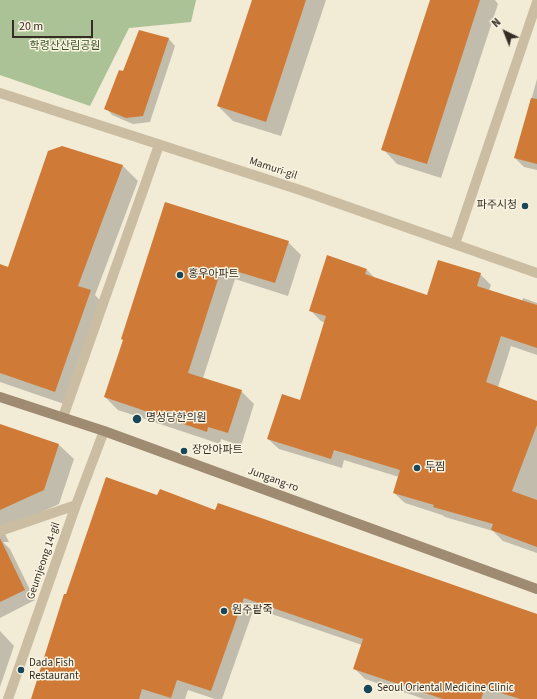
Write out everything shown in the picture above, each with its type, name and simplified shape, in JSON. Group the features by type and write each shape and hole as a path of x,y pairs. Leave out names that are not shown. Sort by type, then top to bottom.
{"main road":[{"name":"Jungang-ro","path":"0,397 104,431 537,589"}],"street":[{"path":"455,244 537,2"},
{"name":"Mamuri-gil","path":"0,93 455,244 537,273"},
{"path":"63,417 159,145"},
{"name":"Geumjeong 14-gil","path":"8,699 76,505 104,431"},
{"path":"0,531 76,505"}],"green space":[{"name":"학령산산림공원","path":"0,0 196,0 191,22 129,28 90,106 0,75"}],"building":[{"path":"252,0 306,0 266,122 217,106"},
{"path":"430,0 480,0 427,164 381,150"},
{"path":"139,30 169,38 143,116 126,118 104,109 119,70 123,71"},
{"path":"531,98 537,99 537,164 514,158"},
{"path":"62,146 123,165 78,286 91,290 55,392 0,373 0,264 8,267 48,151"},
{"name":"홍우아파트","path":"165,202 289,241 275,283 222,267 188,373 242,390 228,433 208,427 207,432 104,397"},
{"path":"327,255 367,269 365,274 427,295 438,260 481,273 477,286 537,305 537,348 501,336 486,382 537,401 537,425 512,491 537,500 537,547 491,530 493,524 433,507 434,505 393,493 400,470 334,450 331,459 267,439 282,394 300,400 326,316 309,311"},
{"path":"0,424 59,444 44,490 0,510"},
{"path":"106,477 157,495 160,489 215,510 218,503 537,614 537,699 520,699 485,688 481,699 443,699 353,669 363,639 244,598 211,691 177,680 171,698 142,689 139,699 31,699 64,594 66,594"},
{"path":"0,538 25,590 0,602"}],"place":[{"name":"파주시청","path":"525,206"},
{"name":"홍우아파트","path":"180,275"},
{"name":"명성당한의원","path":"137,419"},
{"name":"장안아파트","path":"184,451"},
{"name":"두찜","path":"417,468"},
{"name":"원주팥죽","path":"224,611"},
{"name":"Dada Fish Restaurant","path":"21,670"},
{"name":"Seoul Oriental Medicine Clinic","path":"368,689"}]}
